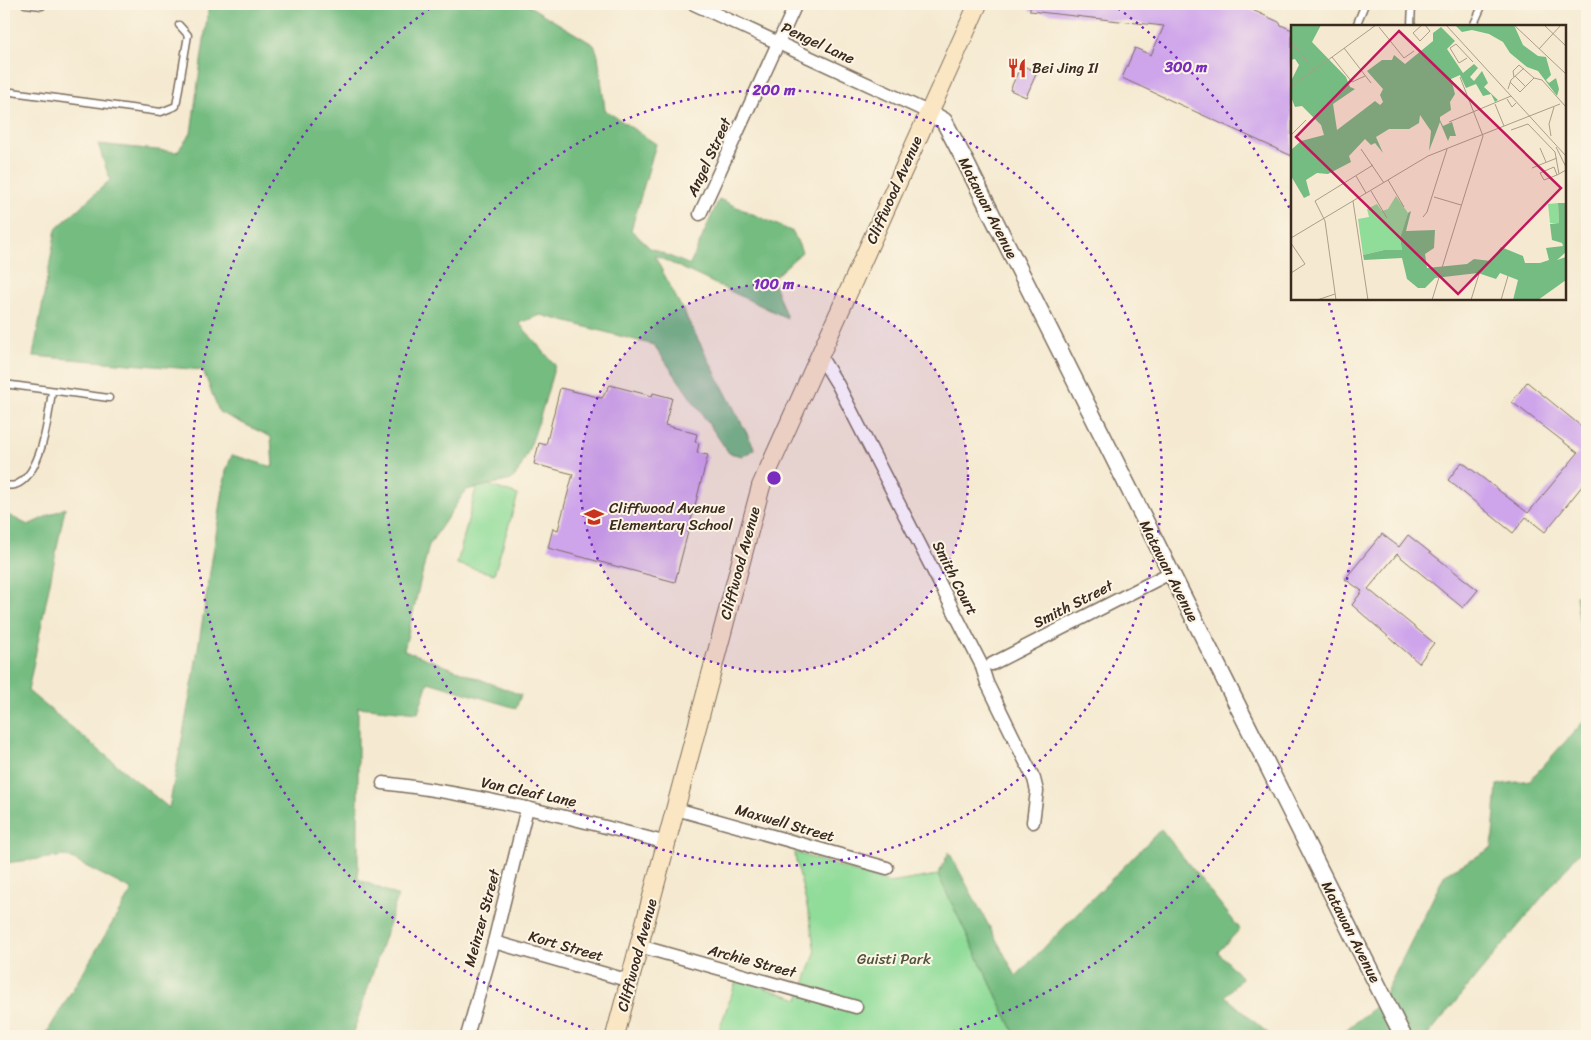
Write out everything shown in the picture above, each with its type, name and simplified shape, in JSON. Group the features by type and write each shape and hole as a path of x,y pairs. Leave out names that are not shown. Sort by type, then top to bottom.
{"main road":[{"name":"Cliffwood Avenue","path":"615,1036 761,486 978,4"}],"street":[{"name":"Pengel Lane","path":"694,4 928,112"},
{"name":"Angel Street","path":"700,214 780,43 796,4"},
{"name":"Matawan Avenue","path":"928,112 944,121 965,161 1403,1036"},
{"name":"Smith Court","path":"820,356 860,428 981,664 987,683 1034,779 1037,791 1033,822"},
{"name":"Smith Street","path":"992,664 1170,573"},
{"name":"Van Cleaf Lane","path":"383,782 445,790 527,808 667,843"},
{"name":"Meinzer Street","path":"467,1036 494,942 527,808"},
{"name":"Maxwell Street","path":"676,809 886,868"},
{"name":"Kort Street","path":"494,942 630,981"},
{"name":"Archie Street","path":"639,946 856,1006"}],"lane":[{"path":"24,4 42,6"},
{"path":"1356,25 1365,4"},
{"path":"1412,4 1411,16 1414,25"},
{"path":"1473,25 1483,4"},
{"path":"4,91 161,112 176,106 188,35 179,25"},
{"path":"4,384 110,398"},
{"path":"4,485 16,485 29,474 36,461 48,425 52,391"}],"green space":[{"path":"209,4 526,4 594,45 598,55 605,110 656,144 631,230 650,248 690,265 719,199 793,232 802,252 772,279 787,318 654,255 755,449 743,456 729,453 654,345 541,315 519,323 555,365 531,445 517,473 511,480 466,490 429,545 404,650 521,695 516,708 428,682 418,713 358,707 358,879 398,896 352,1036 45,1036 132,890 66,856 4,863 4,513 28,525 65,508 28,691 169,808 193,680 226,471 232,455 273,467 271,437 219,412 203,370 33,356 56,229 110,180 98,144 177,152 191,133"},
{"path":"488,485 518,495 494,574 457,564 476,488"},
{"path":"1587,594 1587,681 1576,595"},
{"path":"1587,718 1587,843 1427,1036 1338,1036 1381,1002 1445,874 1492,848 1497,785 1530,780"},
{"path":"1161,829 1240,929 1218,952 1242,978 1225,996 1271,1036 1016,1036 938,875 949,852 1016,976"},
{"name":"Guisti Park","path":"794,852 890,883 938,875 1016,1036 717,1036 737,979 799,999 815,953 809,915"}],"building":[{"path":"1030,4 1239,4 1279,22 1291,30 1291,156 1122,78 1135,48 1151,55 1164,26 1030,11"},
{"path":"1021,65 1037,72 1026,97 1010,90"},
{"path":"1527,382 1587,431 1587,480 1545,532 1526,517 1513,533 1448,480 1462,462 1528,513 1578,453 1512,402"},
{"path":"610,385 652,396 653,393 672,398 665,425 697,434 695,442 699,443 697,453 708,455 675,582 548,548 553,528 558,530 573,474 534,464 539,443 546,445 560,388 602,398"},
{"path":"1382,534 1399,547 1408,535 1478,590 1463,608 1397,554 1368,589 1434,643 1419,663 1352,605 1362,591 1345,579"}],"place":[{"name":"Bei Jing II","path":"1017,68"},
{"name":"Cliffwood Avenue Elementary School","path":"594,517"}]}
